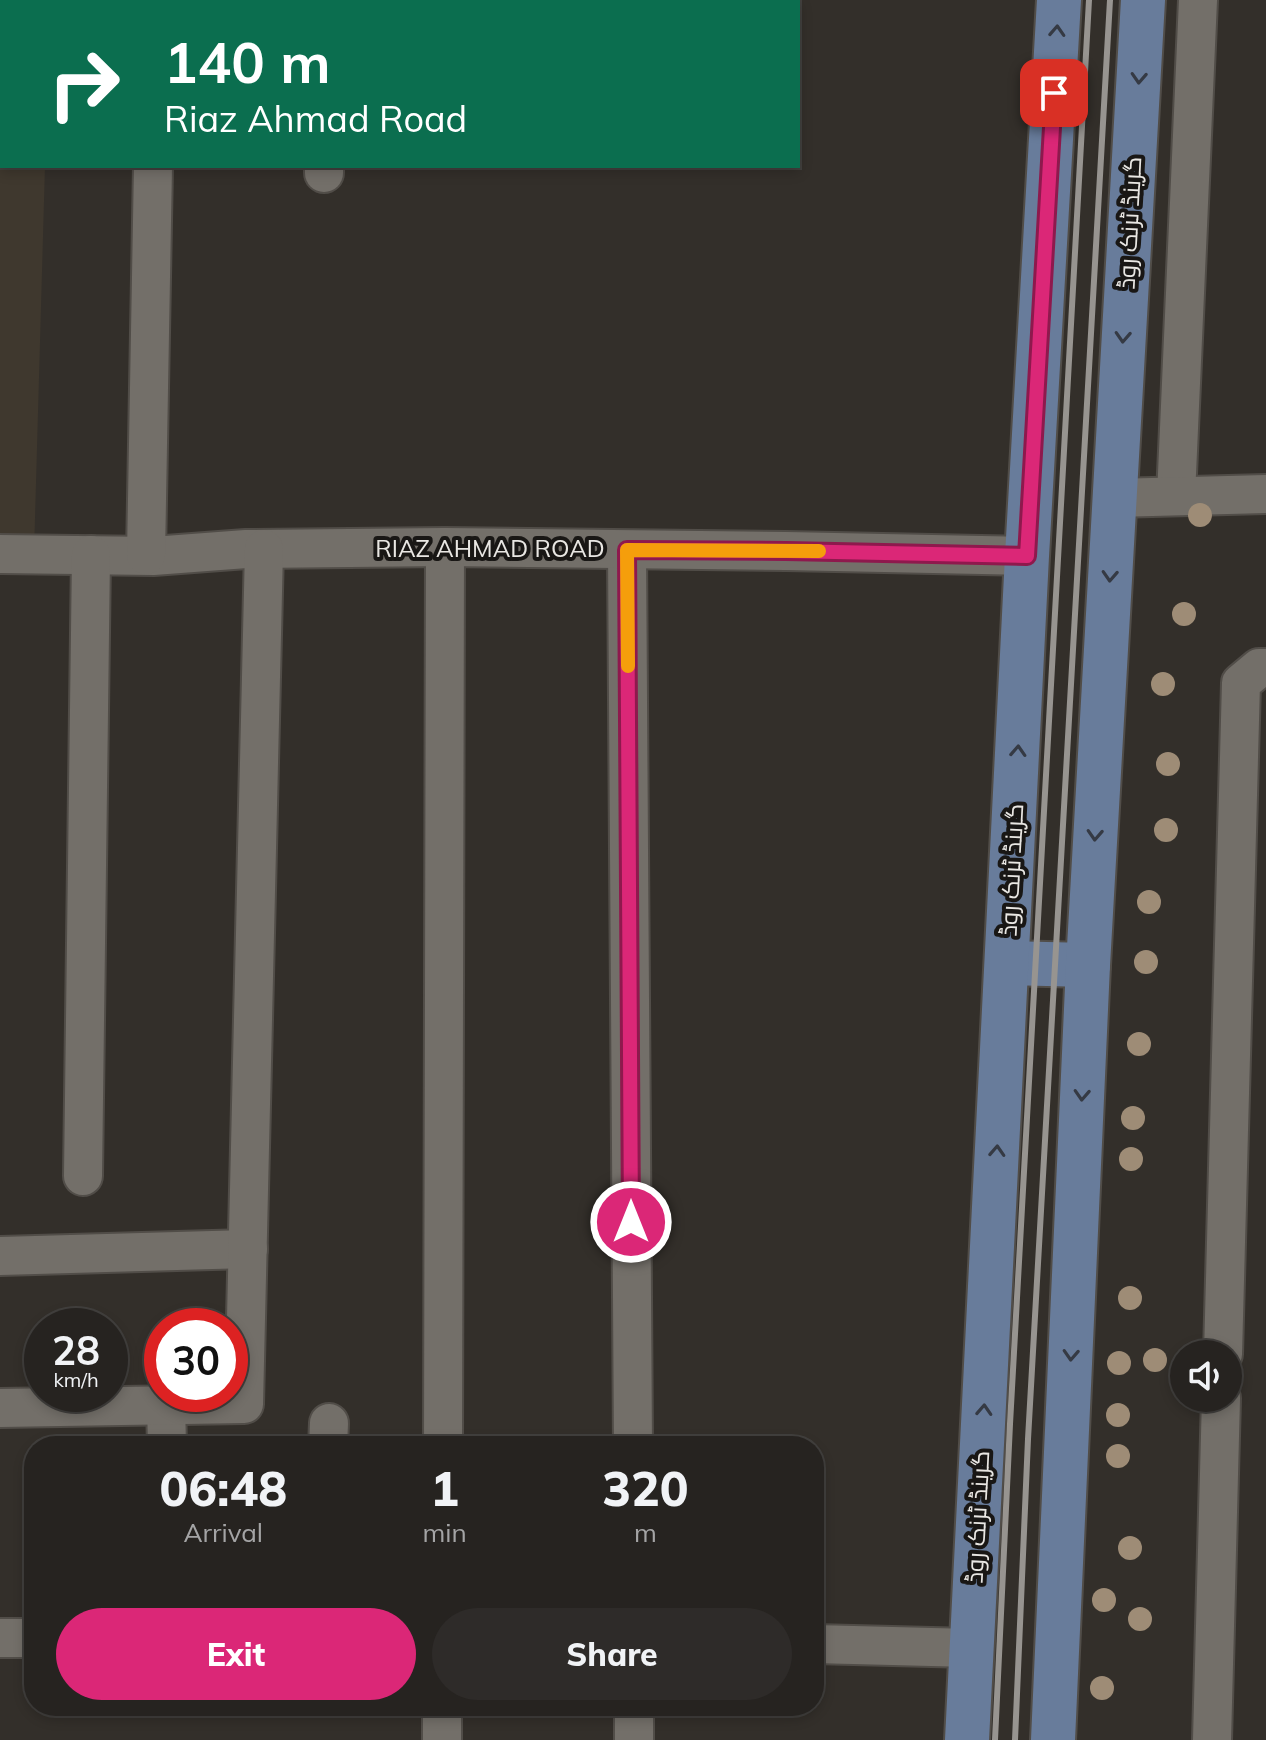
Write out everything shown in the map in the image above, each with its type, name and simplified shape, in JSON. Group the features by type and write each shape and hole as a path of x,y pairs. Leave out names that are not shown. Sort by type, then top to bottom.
{"main road":[{"name":"گرینڈ ٹرنک روڈ","path":"967,1740 1027,556 1059,0"},
{"name":"گرینڈ ٹرنک روڈ","path":"1053,1740 1088,965 1143,0"},
{"path":"1007,963 1088,965"}],"street":[{"path":"1176,496 1198,0"},
{"path":"146,555 153,168"},
{"path":"1114,498 1266,494"},
{"name":"RIAZ AHMAD ROAD","path":"0,554 146,555 264,549 445,547 1027,556"},
{"path":"443,1436 445,547"},
{"path":"246,1308 264,549"},
{"path":"627,550 633,1436"},
{"path":"83,1176 91,555"},
{"path":"1223,1340 1241,683 1259,668 1266,668"},
{"path":"0,1256 248,1249"},
{"path":"0,1408 144,1405"},
{"path":"166,1412 167,1436"},
{"path":"1212,1740 1221,1412"},
{"path":"0,1638 24,1638"},
{"path":"824,1644 971,1648"},
{"path":"442,1716 442,1740"},
{"path":"634,1716 634,1740"}],"shaded area":[{"path":"0,168 45,168 34,554 0,553"}],"railway":[{"path":"995,1740 1089,0"},
{"path":"1015,1740 1028,1439 1110,0"}],"slow traffic":[{"path":"628,666 627,550 819,551"}],"route":[{"path":"631,1222 627,550 1027,556 1054,93"}]}
